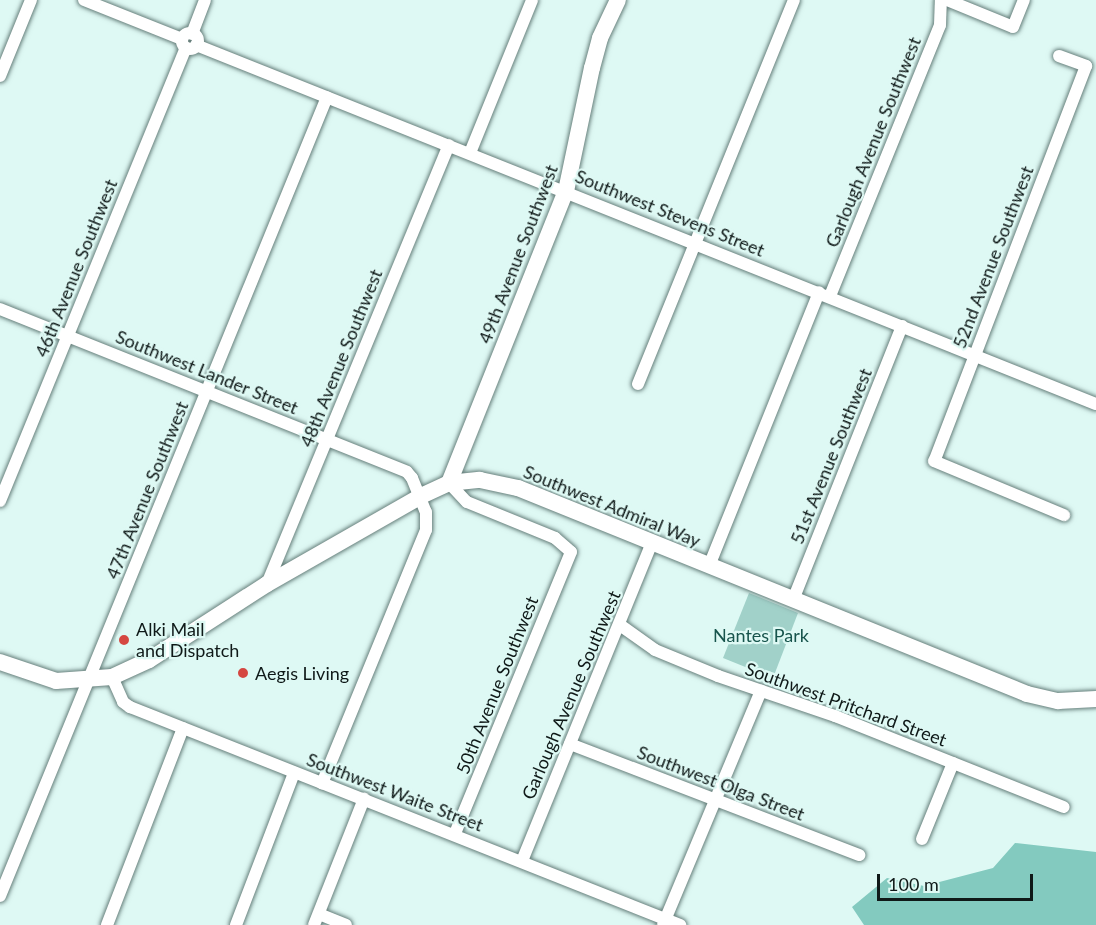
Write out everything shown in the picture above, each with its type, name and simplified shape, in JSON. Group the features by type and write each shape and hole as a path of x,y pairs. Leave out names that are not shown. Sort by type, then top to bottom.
{"main road":[{"name":"49th Avenue Southwest","path":"449,483 567,191 600,38 618,0"},
{"name":"Southwest Admiral Way","path":"0,662 56,681 89,681 112,677 149,660 267,584 421,496 449,483 480,480 518,488 1028,694 1058,701 1096,699"}],"street":[{"path":"0,75 31,0"},
{"name":"Southwest Stevens Street","path":"84,0 696,242 1096,404"},
{"name":"46th Avenue Southwest","path":"0,501 205,0"},
{"path":"470,153 532,0"},
{"path":"638,384 794,0"},
{"name":"Garlough Avenue Southwest","path":"709,566 940,25 941,0"},
{"path":"947,0 1013,27 1024,0"},
{"name":"52nd Avenue Southwest","path":"1059,56 1086,66 934,461 1064,515"},
{"name":"47th Avenue Southwest","path":"0,896 327,97"},
{"name":"48th Avenue Southwest","path":"267,584 449,145"},
{"name":"Southwest Lander Street","path":"0,309 408,472 421,496"},
{"name":"51st Avenue Southwest","path":"793,600 902,326"},
{"name":"50th Avenue Southwest","path":"449,483 467,502 555,538 570,550 455,834"},
{"path":"322,783 426,530 428,521 421,496"},
{"name":"Garlough Avenue Southwest","path":"522,861 652,543"},
{"name":"Southwest Pritchard Street","path":"620,625 655,650 1064,807"},
{"name":"Southwest Waite Street","path":"112,677 123,702 130,707 455,834 664,922 680,925"},
{"path":"664,922 717,801 760,691"},
{"path":"107,925 183,728"},
{"name":"Southwest Olga Street","path":"570,744 859,855"},
{"path":"922,839 953,763"},
{"path":"236,925 294,772"},
{"path":"346,925 316,920 364,800"}],"green space":[{"name":"Nantes Park","path":"749,593 798,613 773,678 723,658"},
{"path":"1015,843 1096,852 1096,925 864,925 852,907 887,878 924,886 993,868"}],"place":[{"name":"Alki Mail and Dispatch","path":"124,640"},
{"name":"Aegis Living","path":"243,673"}]}
